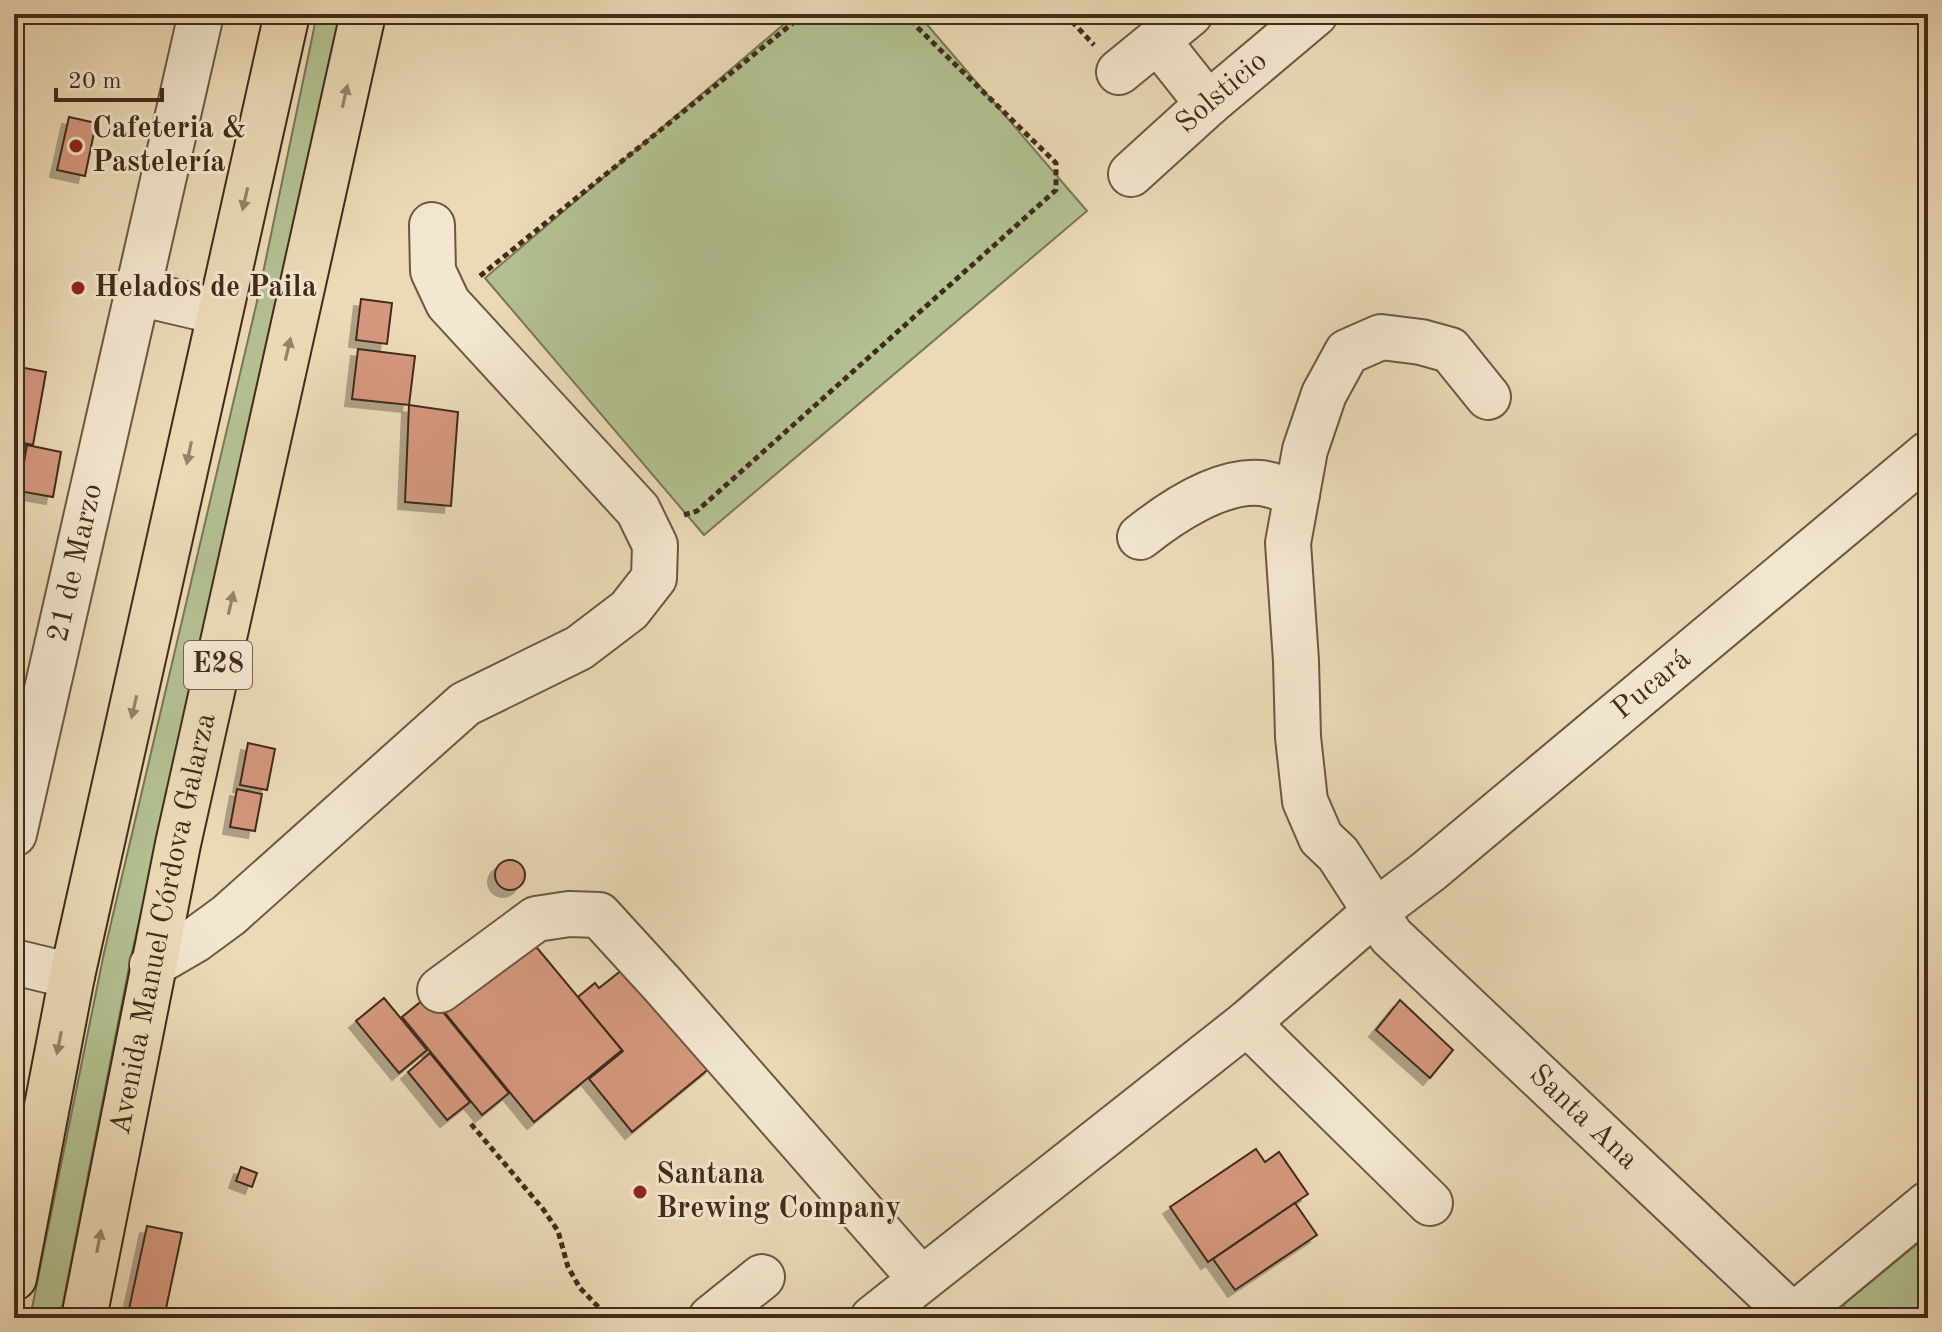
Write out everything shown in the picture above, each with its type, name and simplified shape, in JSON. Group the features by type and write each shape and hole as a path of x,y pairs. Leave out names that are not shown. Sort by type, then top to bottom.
{"main road":[{"name":"E28","path":"14,1275 72,976 287,14"},
{"name":"Avenida Manuel Córdova Galarza","path":"84,1318 152,965 363,14"}],"street":[{"name":"21 de Marzo","path":"14,834 201,14"},
{"name":"Solsticio","path":"1131,174 1315,14"},
{"path":"1119,72 1174,27 1208,104"},
{"path":"152,965 195,940 229,915 465,704 579,648 629,610 654,578 655,545 638,510 448,303 433,271 432,225"},
{"path":"138,293 219,312"},
{"name":"Santa Ana","path":"1488,397 1450,350 1421,342 1381,337 1347,352 1324,394 1305,450 1288,543 1298,737 1305,801 1321,838 1338,854 1361,886 1391,936 1793,1317"},
{"name":"Pucará","path":"873,1318 1247,1023 1375,912 1429,871 1928,454"},
{"path":"1140,537 1180,507 1235,486 1260,483 1297,494"},
{"path":"440,990 536,919 569,914 599,915 921,1279"},
{"path":"14,962 72,976"},
{"path":"1247,1023 1430,1203"},
{"path":"1793,1317 1928,1204"},
{"path":"711,1318 762,1277"}],"path":[{"path":"476,280 804,14"},
{"path":"677,517 697,511 1056,190 1056,163 907,14"},
{"path":"471,1124 543,1209 558,1231 568,1267 580,1288 609,1318"}],"green space":[{"path":"317,14 348,14 131,957 60,1318 30,1318 104,953 258,297"},
{"path":"796,14 918,14 1087,211 704,535 485,278"},
{"path":"1928,1235 1928,1318 1846,1318 1844,1304"}],"building":[{"name":"Cafeteria & Pastelería","path":"69,117 96,123 85,176 57,170"},
{"path":"361,299 392,303 387,344 356,340"},
{"path":"358,349 415,356 409,405 352,399"},
{"path":"14,366 46,372 33,445 14,441"},
{"path":"409,405 458,412 451,506 405,502"},
{"path":"14,443 25,445 17,490 14,490"},
{"path":"27,445 61,452 53,497 19,491"},
{"path":"248,743 275,749 267,790 240,785"},
{"path":"237,789 262,794 255,831 230,827"},
{"path":"510,860 520,865 525,875 520,885 510,890 500,885 495,875 500,865"},
{"path":"528,937 622,1050 534,1122 441,1008"},
{"path":"627,966 711,1067 632,1132 589,1079 623,1051 578,997 595,983 599,988"},
{"path":"429,995 509,1093 482,1115 402,1017"},
{"path":"384,998 427,1050 399,1073 356,1021"},
{"path":"1400,1000 1453,1050 1430,1078 1376,1030"},
{"path":"430,1053 470,1102 447,1120 408,1072"},
{"path":"1256,1149 1265,1162 1279,1152 1308,1194 1208,1262 1170,1207"},
{"path":"241,1167 257,1173 252,1187 236,1181"},
{"path":"1295,1203 1317,1235 1235,1290 1213,1259"},
{"path":"147,1226 182,1233 164,1318 127,1318"}],"place":[{"name":"Cafeteria & Pastelería","path":"76,146"},
{"name":"Helados de Paila","path":"78,288"},
{"name":"Santana Brewing Company","path":"640,1192"}]}
